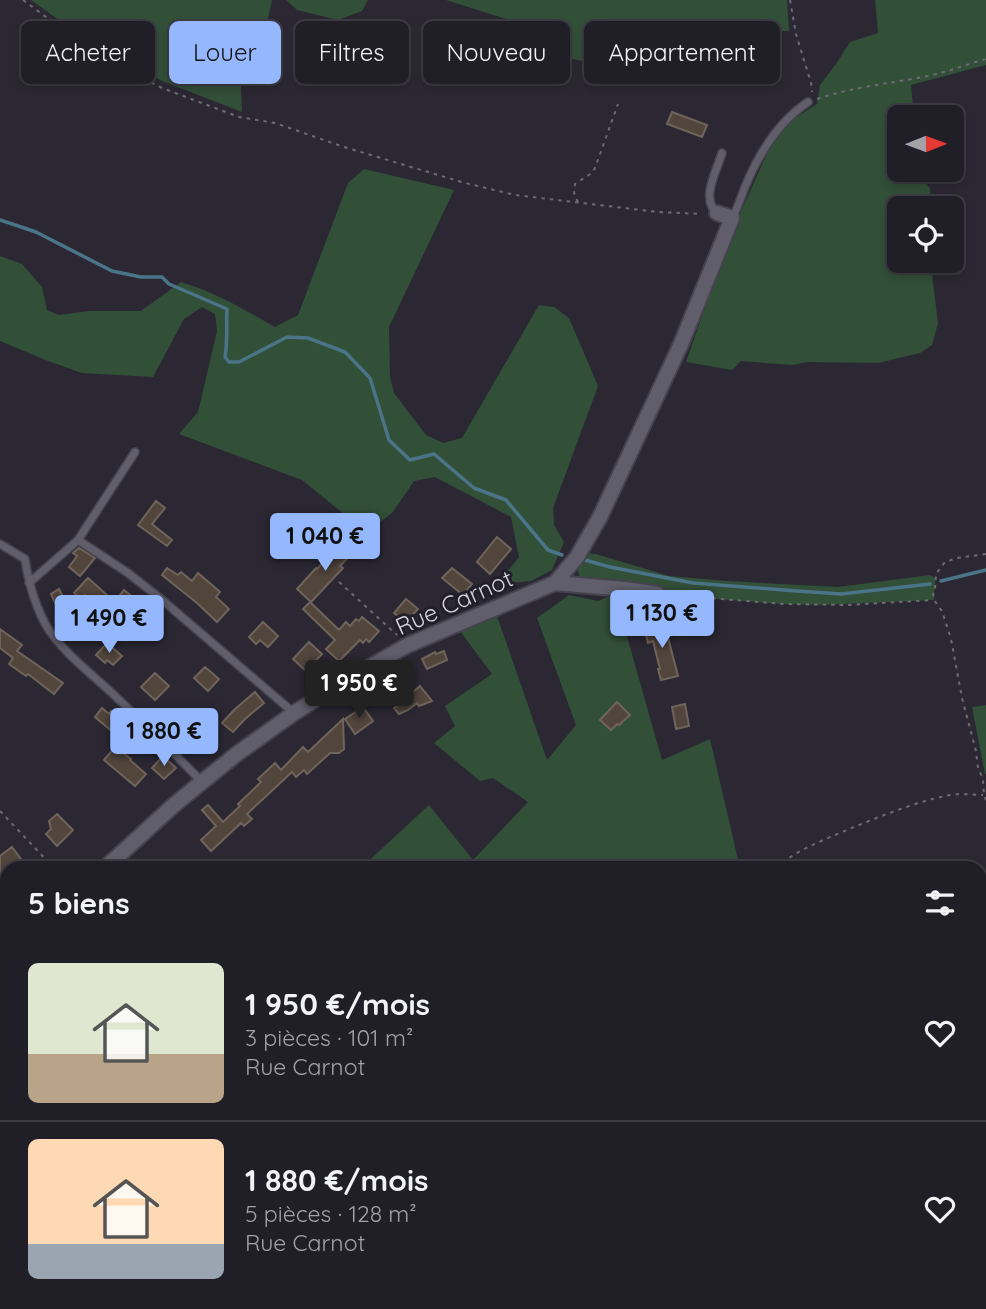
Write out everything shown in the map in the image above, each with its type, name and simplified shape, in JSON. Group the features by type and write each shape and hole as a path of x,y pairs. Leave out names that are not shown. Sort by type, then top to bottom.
{"street":[{"path":"555,583 577,557 600,517 681,344 732,218 717,213"},
{"path":"555,583 658,594"},
{"name":"Rue Carnot","path":"113,861 237,753 294,713 408,645 555,583"}],"lane":[{"path":"732,218 751,173 769,140 788,118 808,102"},
{"path":"717,213 710,206 709,197 722,153"},
{"path":"29,583 78,540 135,452"},
{"path":"78,540 161,599 294,713"},
{"path":"0,544 25,559 35,603 49,629 63,647 157,735 202,782"}],"path":[{"path":"23,0 112,63 162,88 239,117 275,123 344,147 515,195 666,212 717,213"},
{"path":"790,0 796,34 811,83 808,102"},
{"path":"808,102 842,91 924,77 986,59"},
{"path":"579,202 574,195 575,184 595,168 618,104"},
{"path":"986,554 945,562 935,578 933,592 951,639 986,800"},
{"path":"339,582 408,645"},
{"path":"658,594 821,605 934,600"},
{"path":"784,861 803,849 888,814 951,795 984,795"},
{"path":"0,811 47,861"}],"green space":[{"path":"31,0 272,0 267,21 169,21 169,84 155,77 155,21 60,21"},
{"path":"286,0 368,0 362,11 338,20 297,10"},
{"path":"446,0 787,0 789,31 780,31 780,21 584,21 584,61 570,58 570,21 513,21"},
{"path":"875,0 986,0 986,65 911,85 913,105 887,105 887,182 926,182 930,196 887,196 887,273 932,274 938,323 932,345 920,353 878,363 807,362 792,365 741,361 732,370 686,362 730,236 770,147 793,119 817,104 820,85 850,42 878,33"},
{"path":"170,84 241,84 242,112"},
{"path":"364,169 454,190 389,327 390,377 394,393 426,435 443,443 462,438 539,305 554,307 569,318 598,386 553,508 554,525 564,542 552,570 531,581 511,583 504,576 519,557 511,517 435,477 414,481 393,512 378,524 349,518 302,480 179,434 198,412 217,331 215,314 202,307 184,319 153,377 82,373 0,341 0,256 22,264 42,287 47,310 59,315 89,311 141,311 181,282 218,296 275,327 298,315 348,183"},
{"path":"587,553 669,576 727,581 838,587 930,575 935,578 934,600 821,605 675,596 673,592 581,580 577,569"},
{"path":"615,594 662,760 710,739 738,861 369,861 429,805 473,860 528,802 493,778 480,781 434,743 455,726 445,706 492,674 460,631 496,613 547,760 576,725 537,618 569,595 598,601"},
{"path":"986,705 986,774 985,774 972,707"}],"building":[{"path":"672,112 707,125 702,137 667,124"},
{"path":"156,501 165,508 152,524 172,540 167,546 138,525"},
{"path":"497,537 511,549 490,574 477,562"},
{"path":"341,542 353,552 340,566 343,568 311,602 297,589"},
{"path":"79,548 95,558 80,576 69,567 77,556 73,553"},
{"path":"167,568 178,575 181,572 192,581 198,573 220,592 216,597 229,609 217,622 162,575"},
{"path":"452,568 472,584 463,595 442,578"},
{"path":"88,578 107,595 98,606 85,595 81,599 74,593"},
{"path":"59,589 77,624 68,631 51,594"},
{"path":"124,590 138,601 128,612 115,601"},
{"path":"406,599 418,609 405,622 394,613"},
{"path":"310,602 339,630 346,622 350,626 362,617 379,631 369,642 366,639 363,643 360,640 339,661 326,649 335,640 303,609"},
{"path":"263,622 278,636 268,647 260,640 256,644 249,637"},
{"path":"659,623 660,627 665,626 678,676 661,680 653,641 648,643 644,627"},
{"path":"0,629 22,645 17,651 63,683 54,694 28,674 26,676 9,664 13,658 0,648"},
{"path":"309,642 322,654 306,671 293,659"},
{"path":"107,643 122,656 113,665 107,660 105,663 96,655"},
{"path":"444,651 447,660 427,669 422,659 435,652"},
{"path":"205,667 219,679 208,691 194,678"},
{"path":"155,673 169,686 155,700 141,687"},
{"path":"420,686 432,701 419,706 417,703 399,714 394,708"},
{"path":"255,692 264,703 233,732 222,723"},
{"path":"617,702 630,715 611,730 600,720"},
{"path":"685,704 689,726 676,729 672,707"},
{"path":"363,707 373,721 355,734 345,719"},
{"path":"102,708 109,714 111,711 129,727 120,738 95,717"},
{"path":"343,719 344,749 339,753 330,753 307,774 304,770 296,777 292,772 247,814 252,819 244,826 241,823 211,851 201,840 216,826 202,810 208,805 223,822 261,782 258,779 275,763 281,770 303,747 308,752"},
{"path":"206,722 216,731 199,752 188,742"},
{"path":"115,747 146,774 135,786 104,760"},
{"path":"163,756 176,768 164,779 152,768"},
{"path":"57,814 73,830 57,846 46,834 51,829 49,821"},
{"path":"12,847 21,859 0,861 0,856"}],"waterway":[{"path":"0,220 36,232 112,271 141,277 162,277 169,284 227,309 225,357 229,362 239,362 287,337 308,338 345,352 370,378 389,440 410,460 434,454 474,488 506,500 548,550 562,555"},
{"path":"585,560 693,583 797,591 841,594 930,584"},
{"path":"941,581 986,570"}]}
